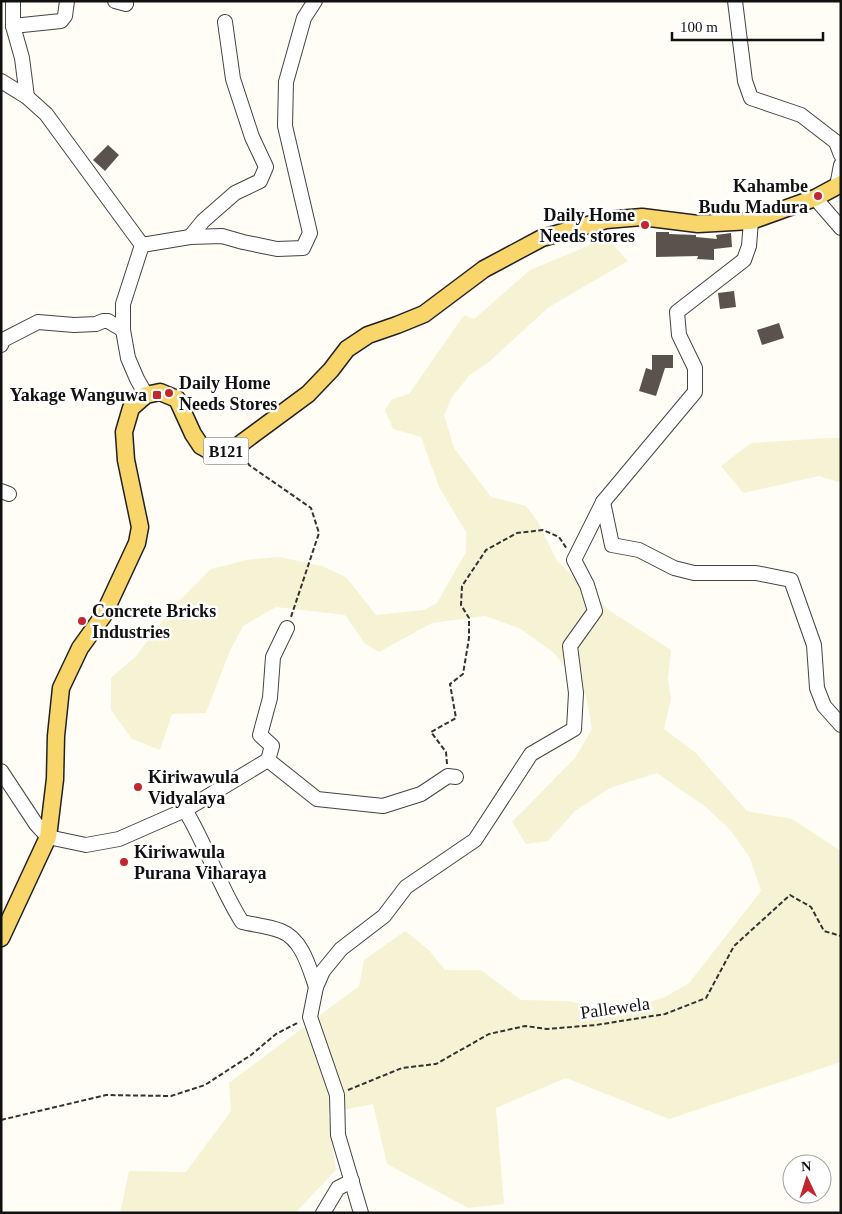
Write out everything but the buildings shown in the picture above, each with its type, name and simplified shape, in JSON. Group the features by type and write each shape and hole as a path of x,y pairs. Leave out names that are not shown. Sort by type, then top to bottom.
{"main road":[{"name":"B121","path":"146,395 160,392 177,399 193,434 201,446 210,451 222,452 239,445 308,394 331,370 347,349 368,335 397,326 424,314 484,270 542,238 615,219 642,217 698,224 751,221 815,198 839,185"},
{"path":"1,938 48,837 55,779 56,736 61,688 80,648 104,616 137,543 140,527 126,460 124,432 131,408 146,395"}],"street":[{"path":"12,1 13,26 22,58 27,97"},
{"path":"13,26 61,21 65,16 67,1"},
{"path":"142,245 190,236 222,236 277,249 303,248 310,233 285,126 286,82 304,18 315,1"},
{"path":"735,1 745,81 751,98 801,115 836,142 841,155"},
{"path":"190,236 203,221 235,193 260,181 266,166 252,137 234,79 225,22"},
{"path":"1,81 27,97 46,114 142,245"},
{"path":"839,185 841,165"},
{"path":"815,198 841,228"},
{"path":"361,1213 338,1134 337,1095 310,1016 316,987 323,971 341,949 384,916 406,887 475,840 531,754 574,730 576,693 570,646 595,611 587,585 574,560 603,502 695,392 695,368 679,335 678,312 744,260 749,246 751,221"},
{"path":"142,245 122,304 123,330 128,358 146,395"},
{"path":"1,345 3,340 38,322 74,325 96,324 108,321 123,330"},
{"path":"603,502 612,545 639,550 674,568 694,573 756,572 791,580 814,645 817,688 824,706 841,725"},
{"path":"1,771 36,824 48,837 86,845 119,839 185,810 268,760 272,746 260,735 270,698 273,657 287,628"},
{"path":"268,760 317,799 383,806 421,794 452,776"},
{"path":"185,810 229,901 242,922 282,931 290,937 304,953 316,987"},
{"path":"322,1213 338,1188 352,1181"}],"path":[{"path":"239,445 250,465 311,508 319,533 287,628"},
{"path":"452,776 446,752 431,732 456,718 450,684 463,674 470,638 469,618 460,605 462,586 486,550 517,533 543,530 559,537 574,560"},
{"name":"Pallewela","path":"337,1095 402,1068 436,1064 490,1034 526,1026 547,1029 604,1024 665,1014 706,998 734,946 790,895 810,907 824,931 841,936"},
{"path":"1,1120 106,1095 171,1096 205,1085 251,1055 276,1034 310,1016"}],"shaded area":[{"path":"607,238 628,261 549,307 489,362 470,375 452,397 444,415 454,448 491,497 526,506 537,520 557,561 610,611 671,650 668,679 671,699 664,729 696,753 747,811 792,819 841,851 841,1062 669,1119 566,1078 496,1108 504,1204 468,1208 387,1164 373,1104 328,1113 336,1170 295,1213 120,1213 129,1171 186,1172 231,1111 229,1083 359,986 364,960 405,931 429,950 445,970 481,970 521,1000 568,1001 606,1009 634,1007 665,997 689,983 761,891 750,858 731,831 707,808 657,773 610,788 575,811 548,841 526,844 512,822 575,758 592,729 586,696 555,654 521,629 485,616 432,623 379,652 365,644 345,615 276,607 243,626 229,653 206,713 172,714 160,750 132,739 111,710 111,678 136,656 175,605 211,569 246,560 279,557 322,566 346,577 376,615 424,610 437,603 466,552 466,532 439,487 421,437 393,429 385,410 392,399 409,394 464,315 474,319 530,270"},
{"path":"841,438 841,483 819,476 743,493 721,466 751,443"}],"place":[{"name":"Kahambe Budu Madura","path":"818,196"},
{"name":"Daily Home Needs stores","path":"645,225"},
{"name":"Daily Home Needs Stores","path":"169,393"},
{"name":"Yakage Wanguwa","path":"157,395"},
{"name":"Concrete Bricks Industries","path":"82,621"},
{"name":"Kiriwawula Vidyalaya","path":"138,787"},
{"name":"Kiriwawula Purana Viharaya","path":"124,862"}]}
